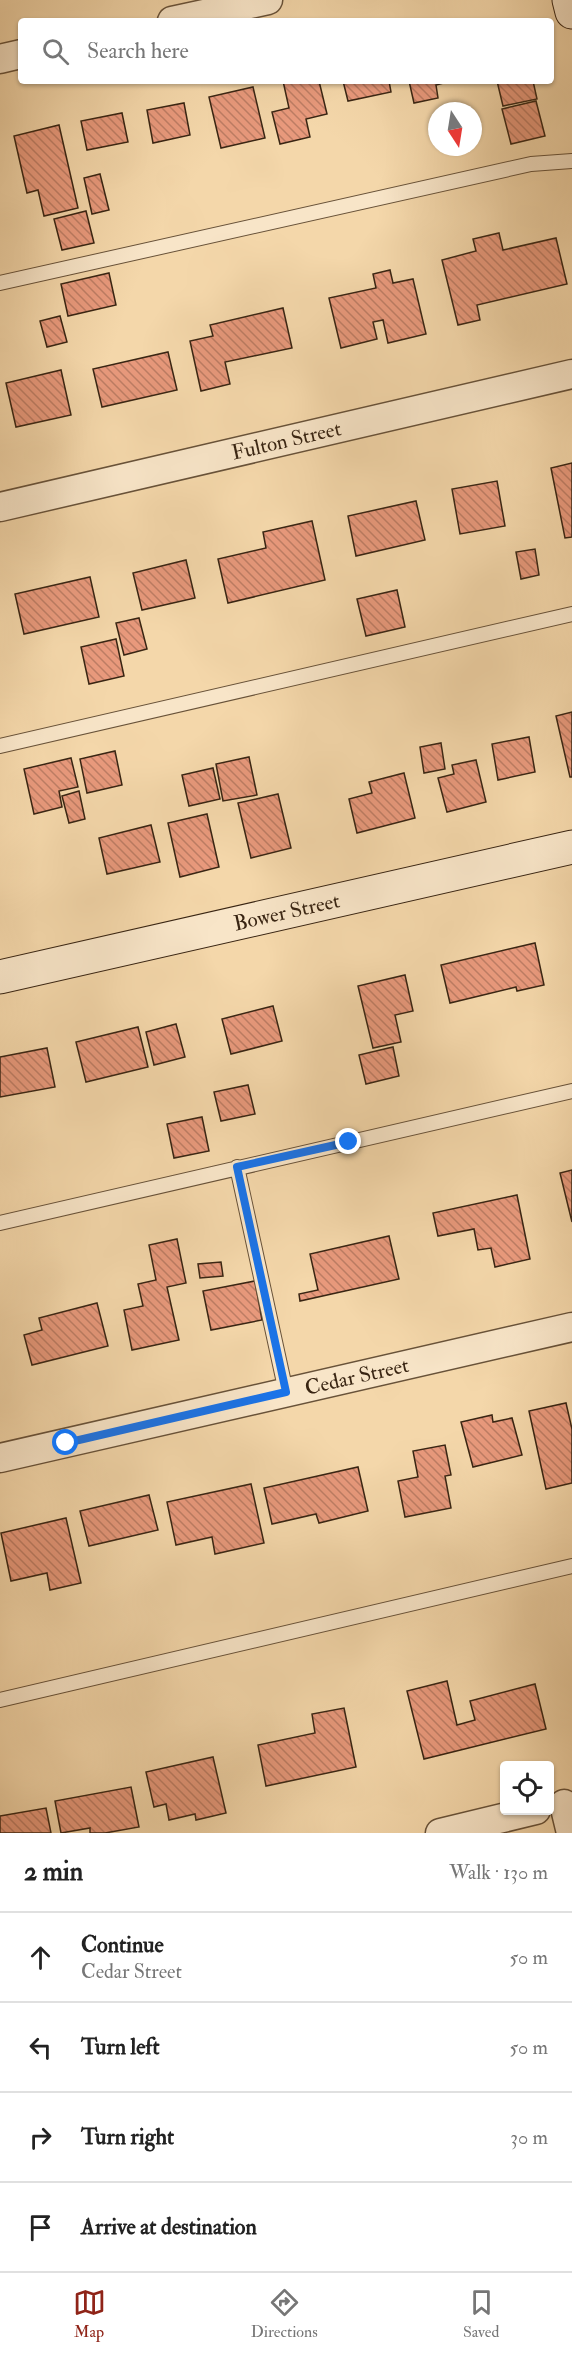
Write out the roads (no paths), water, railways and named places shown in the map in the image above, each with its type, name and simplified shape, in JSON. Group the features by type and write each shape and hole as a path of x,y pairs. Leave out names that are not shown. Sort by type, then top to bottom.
{"street":[{"path":"186,18 268,0"},
{"path":"569,0 572,12"},
{"path":"0,59 18,55"},
{"name":"Fulton Street","path":"0,507 572,374"},
{"name":"Bower Street","path":"0,977 572,847"},
{"name":"Cedar Street","path":"0,1458 572,1327"},
{"path":"562,1804 571,1833"},
{"path":"440,1833 515,1815"}],"lane":[{"path":"0,283 531,164 572,161"},
{"path":"0,746 572,614"},
{"path":"0,1223 572,1091"},
{"path":"237,1167 286,1392"},
{"path":"0,1701 572,1566"}]}
